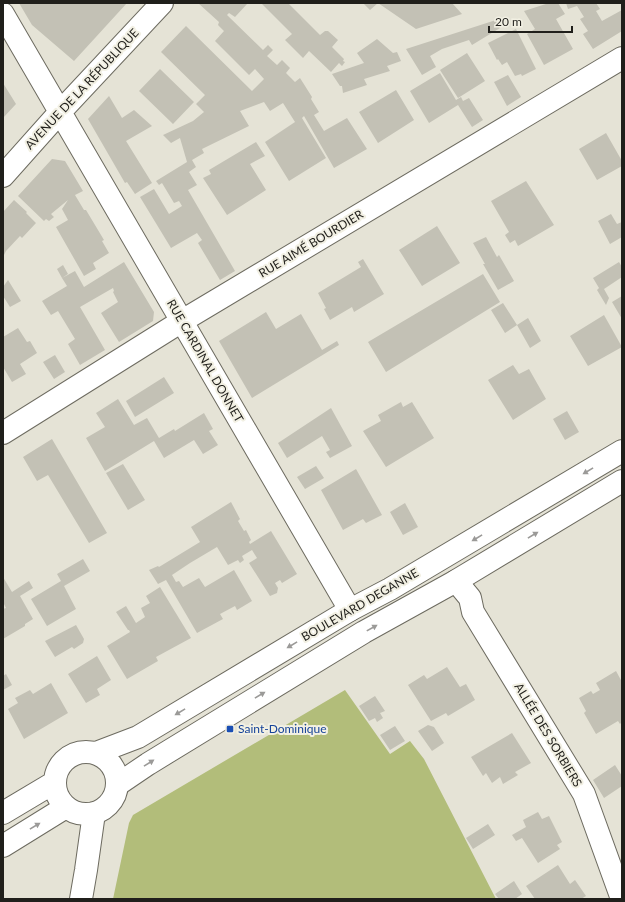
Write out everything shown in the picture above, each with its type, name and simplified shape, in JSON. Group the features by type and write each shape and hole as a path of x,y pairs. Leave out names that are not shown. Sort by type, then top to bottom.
{"street":[{"name":"AVENUE DE LA RÉPUBLIQUE","path":"3,176 60,112 162,3"},
{"name":"RUE CARDINAL DONNET","path":"3,14 350,610"},
{"name":"RUE AIMÉ BOURDIER","path":"3,433 182,321 622,58"},
{"name":"BOULEVARD DEGANNE","path":"96,753 138,737 350,610 390,589 622,451"},
{"path":"117,785 148,764 364,632 456,581 622,481"},
{"name":"ALLÉE DES SORBIERS","path":"456,581 470,598 473,612 584,794 622,899"},
{"path":"86,751 96,753 105,758 112,765 116,775 117,785 115,794 110,803 94,813 84,814 74,812 66,807 56,792 54,782 59,768 68,757 77,752 86,751"},
{"path":"3,813 54,782"},
{"path":"3,846 66,807"},
{"path":"81,899 94,813"}],"green space":[{"path":"345,690 390,754 410,741 424,759 496,899 113,899 129,823 133,815"}],"building":[{"path":"19,3 127,3 74,61 32,25"},
{"path":"198,3 248,3 235,17 229,13 227,15 263,50 268,45 273,50 267,56 277,65 282,60 290,68 286,73 295,82 300,78 312,97 311,99 319,112 314,115 324,131 347,118 367,149 334,168 304,116 302,118 326,158 289,181 265,142 295,122 283,103 270,111 264,102 240,111 249,126 202,149 204,153 192,160 196,167 189,172 197,185 188,190 235,271 220,280 198,243 202,240 197,233 171,248 140,197 154,189 169,214 182,206 179,201 174,203 162,183 159,185 156,181 187,162 180,138 171,143 163,135 193,121 204,112 196,104 205,95 161,52 186,26 252,91 264,79 255,69 249,75 215,41 224,31 218,25 219,22"},
{"path":"261,3 288,3 320,35 325,31 328,31 338,40 332,47 344,59 343,61 345,62 342,66 339,63 331,72 309,51 303,58 285,40 292,34"},
{"path":"363,3 378,3 370,10"},
{"path":"378,3 452,3 462,14 416,29"},
{"path":"549,3 558,3 565,14 556,19 573,49 544,65 527,34 535,29 524,11"},
{"path":"566,3 596,3 600,9 596,11 602,21 622,10 622,31 593,49 583,34 588,31 580,19 584,17 577,6 568,9"},
{"path":"496,20 500,28 472,45 469,40 442,49 430,56 436,67 422,75 406,49"},
{"path":"516,29 536,69 522,76 521,74 515,76 507,62 502,65 498,59 497,60 488,43"},
{"path":"377,39 393,53 397,52 401,61 387,66 390,71 364,79 367,85 343,93 342,86 340,86 332,74 364,63 357,53"},
{"path":"467,53 485,81 458,98 440,70"},
{"path":"160,69 194,102 173,124 139,91"},
{"path":"440,73 456,100 461,97 463,101 469,98 483,120 472,127 458,105 429,123 410,91"},
{"path":"508,75 521,97 507,106 494,82"},
{"path":"3,83 16,104 3,118"},
{"path":"396,90 414,120 378,143 359,112"},
{"path":"109,96 122,118 134,110 152,126 126,141 152,183 135,194 127,182 125,183 88,119"},
{"path":"606,133 622,161 622,166 597,180 579,149"},
{"path":"256,142 265,156 250,164 266,190 227,215 203,178 211,174 209,170"},
{"path":"52,159 65,161 83,191 75,195 104,240 102,241 109,253 93,263 96,269 84,276 56,227 68,220 62,209 68,200 51,214 54,217 49,221 46,219 44,221 18,196"},
{"path":"526,181 554,225 518,246 515,240 510,243 505,235 509,232 491,201"},
{"path":"14,200 36,223 22,238 20,236 6,251 3,257 3,212"},
{"path":"611,214 617,224 622,222 622,237 610,244 598,221"},
{"path":"437,226 460,263 422,286 399,250"},
{"path":"486,237 497,257 499,255 514,281 498,290 473,243"},
{"path":"363,259 384,294 354,312 352,307 330,320 324,309 326,308 318,293 361,267 358,262"},
{"path":"124,262 154,312 153,321 119,342 101,313 118,302 113,292 113,288 80,307 105,350 80,365 68,344 75,339 58,311 51,315 42,301 67,286 62,278 75,271 84,287"},
{"path":"619,262 622,267 622,277 604,289 609,298 606,305 597,290 599,288 593,278"},
{"path":"63,265 68,274 62,278 57,269"},
{"path":"483,274 500,302 386,372 368,342"},
{"path":"8,280 21,301 10,307 3,296 3,287"},
{"path":"622,296 622,319 612,302"},
{"path":"503,303 517,325 505,333 491,310"},
{"path":"266,312 276,329 301,314 322,350 337,341 339,345 252,398 219,341"},
{"path":"604,315 622,347 588,366 570,336"},
{"path":"528,318 541,341 530,348 517,325"},
{"path":"18,328 27,342 30,341 37,353 20,364 26,374 12,382 3,367 3,337"},
{"path":"55,355 65,372 54,379 43,362"},
{"path":"513,365 519,374 529,369 546,399 513,420 488,380"},
{"path":"164,377 174,393 135,417 126,401"},
{"path":"118,399 134,425 147,418 159,438 174,429 175,431 204,413 213,429 209,431 218,445 203,454 194,440 164,458 154,441 105,471 86,438 105,427 96,413"},
{"path":"401,402 403,407 412,402 434,438 386,467 363,431 381,421 378,415"},
{"path":"331,408 352,446 330,458 326,452 330,450 322,436 287,458 278,443"},
{"path":"567,411 579,432 565,440 553,419"},
{"path":"52,439 107,533 89,543 48,475 37,481 23,457"},
{"path":"123,464 145,500 128,510 106,473"},
{"path":"316,466 324,478 305,489 297,477"},
{"path":"356,469 382,515 366,523 363,519 343,530 321,490"},
{"path":"231,502 240,519 238,521 244,531 246,530 251,540 249,542 250,544 271,531 297,574 282,583 280,580 275,583 278,588 277,593 270,596 249,563 257,558 252,550 242,556 244,560 240,563 238,560 228,565 217,547 172,575 176,582 179,581 183,587 199,578 205,587 234,570 252,601 237,610 235,606 220,614 223,619 197,633 166,580 158,584 149,570 158,566 159,567 200,542 191,527"},
{"path":"405,503 418,527 403,535 390,512"},
{"path":"83,559 90,571 64,586 76,609 47,626 31,599 61,581 57,574"},
{"path":"3,577 12,592 29,581 33,588 20,596 33,619 25,624 25,626 3,639 3,609 6,608 3,602"},
{"path":"160,587 191,638 156,657 158,661 127,679 107,646 130,632 116,612 126,606 136,623 145,617 141,608 150,603 146,596"},
{"path":"76,625 84,639 83,643 74,649 72,647 55,657 45,641"},
{"path":"97,656 111,680 97,689 100,695 86,703 68,674"},
{"path":"447,667 460,687 466,684 475,700 448,716 446,713 431,721 408,685 424,675 427,679"},
{"path":"616,671 622,682 622,722 620,724 618,721 596,734 584,713 586,711 579,698 591,691 593,694 600,690 596,683"},
{"path":"6,674 12,685 3,690 3,676"},
{"path":"51,683 68,713 24,739 8,709 18,703 15,698 30,690 33,694"},
{"path":"375,696 385,711 380,713 383,718 377,722 375,718 369,721 359,706"},
{"path":"428,725 434,727 444,743 432,751 418,731"},
{"path":"395,726 405,741 390,750 380,735"},
{"path":"512,733 531,763 515,772 518,775 503,784 500,777 492,783 486,773 483,776 471,757"},
{"path":"615,765 622,776 622,786 604,798 593,780"},
{"path":"538,812 542,819 549,816 562,842 557,845 560,849 538,863 522,838 516,841 512,835 526,827 523,820"},
{"path":"488,824 495,835 473,849 466,838"},
{"path":"558,865 570,884 575,880 586,896 581,899 535,899 526,886"},
{"path":"514,881 522,894 515,899 499,899 495,894"}],"place":[{"name":"Saint-Dominique","path":"230,729"}]}
